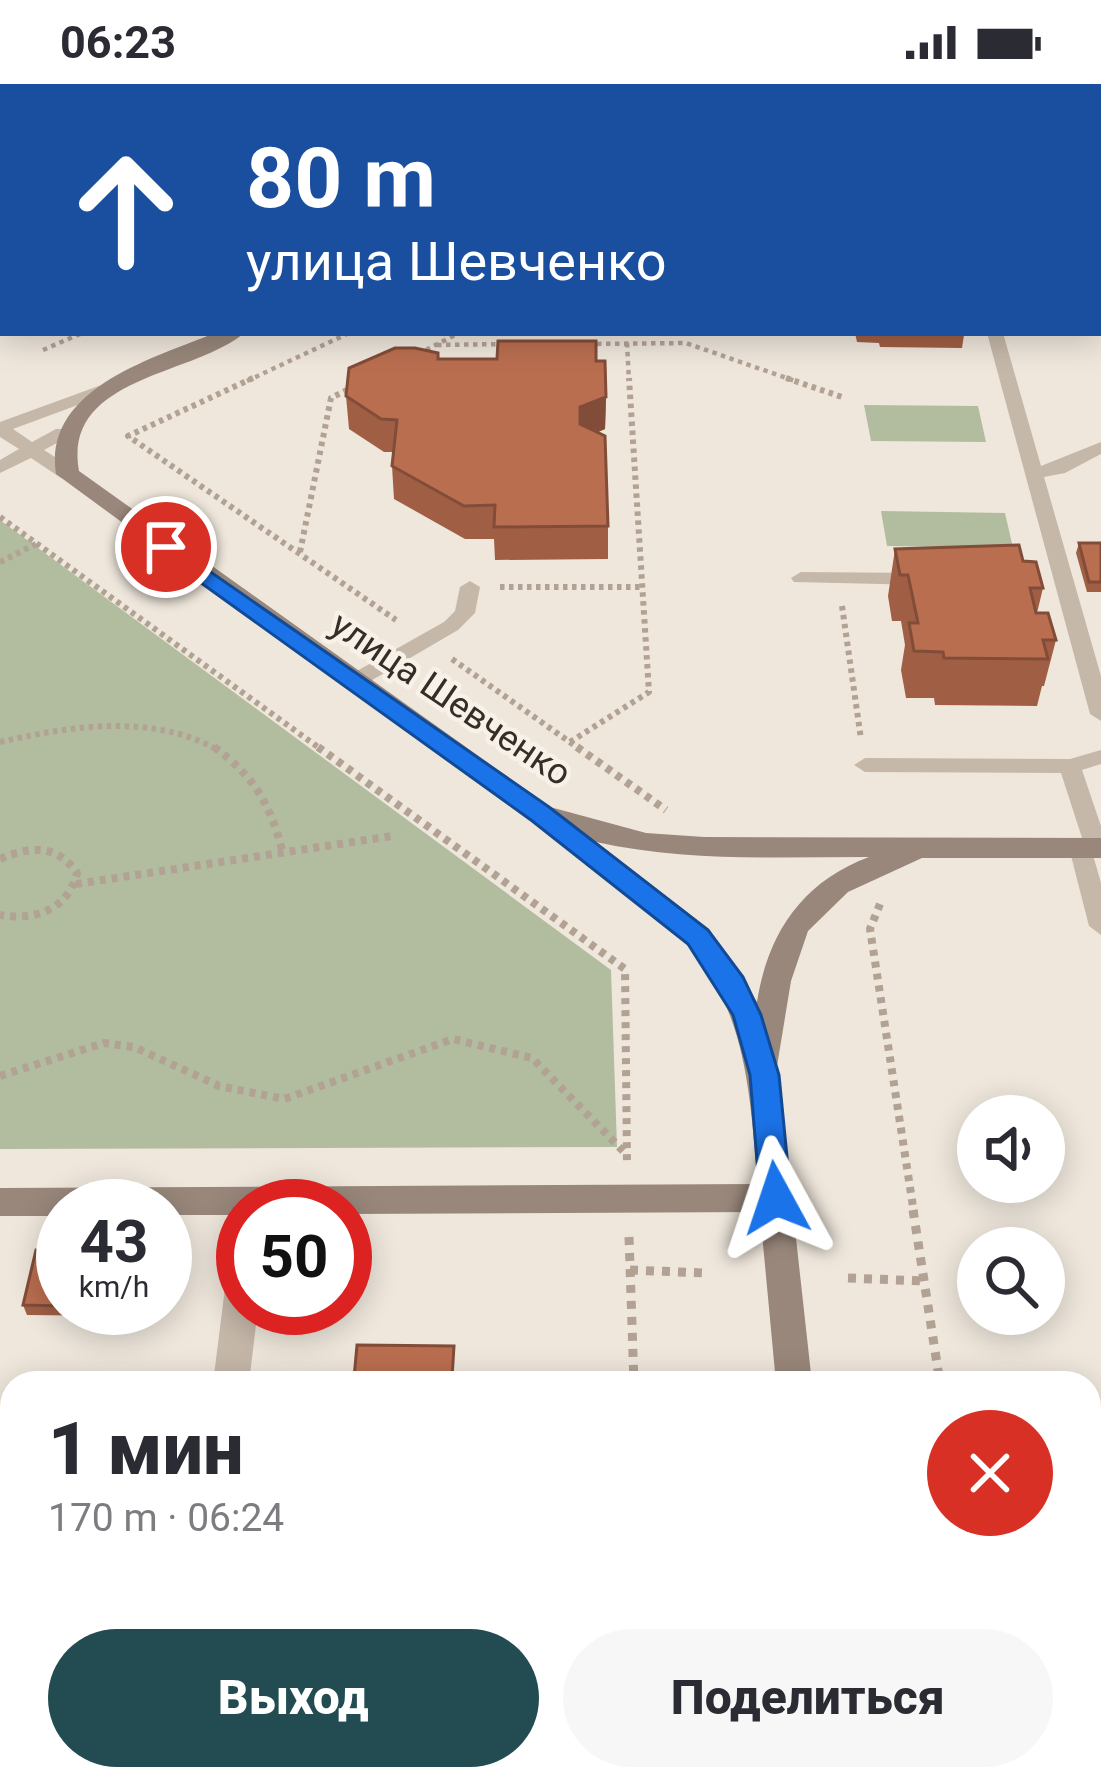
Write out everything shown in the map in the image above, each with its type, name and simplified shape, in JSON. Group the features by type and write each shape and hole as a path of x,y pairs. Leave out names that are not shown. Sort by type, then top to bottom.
{"main road":[{"path":"68,474 59,455 62,433 75,416 128,380 226,336"},
{"name":"улица Шевченко","path":"68,474 540,814 646,843 1093,848"},
{"path":"540,814 698,937 733,985 764,1075"},
{"path":"793,1371 764,1075 776,963 797,921 853,877 934,847"},
{"path":"372,1202 776,1198"},
{"path":"0,1202 216,1203"}],"street":[{"path":"233,1371 237,1335"}],"lane":[{"path":"997,336 1032,473 1053,580 1101,714"},
{"path":"0,428 128,380"},
{"path":"0,428 68,474"},
{"path":"0,467 62,433"},
{"path":"1032,473 1058,469 1101,446"},
{"path":"801,578 951,580"},
{"path":"355,681 427,641 465,613 470,587"},
{"path":"865,765 1070,766 1101,757"},
{"path":"1070,766 1093,848 1101,926"}],"path":[{"path":"43,350 75,336"},
{"path":"344,336 128,436 685,823"},
{"path":"416,356 454,336"},
{"path":"437,345 508,344 496,336"},
{"path":"570,742 649,692 627,343"},
{"path":"580,344 686,343 845,398"},
{"path":"300,552 331,398 352,387"},
{"path":"0,517 625,969 634,1371"},
{"path":"0,562 37,544"},
{"path":"838,578 865,765"},
{"path":"470,587 642,587"},
{"path":"0,742 53,728 123,723 192,736 235,760 254,784 273,813 283,853"},
{"path":"76,884 392,836"},
{"path":"0,859 20,851 50,850 72,863 76,884 70,896 44,914 1,916"},
{"path":"886,885 870,929 938,1371"},
{"path":"0,1076 104,1043 134,1046 219,1086 284,1099 453,1040 532,1058 627,1155"},
{"path":"630,1270 705,1273"},
{"path":"848,1278 924,1281"}],"green space":[{"path":"864,405 978,406 986,442 871,441"},
{"path":"881,511 1005,513 1013,548 887,546"},
{"path":"0,520 611,970 617,1147 0,1149"}],"building":[{"path":"498,341 596,341 596,361 605,361 606,397 580,407 580,424 605,436 608,526 494,527 495,505 464,506 392,466 397,420 381,419 346,396 349,368 395,348 438,353 438,359 497,359"},
{"path":"1079,543 1101,543 1101,582 1089,582"},
{"path":"1019,545 1023,561 1036,562 1043,588 1030,588 1036,613 1048,613 1056,640 1043,640 1048,659 944,658 943,652 914,651 909,623 918,623 908,575 900,575 895,549"},
{"path":"36,1250 36,1305 23,1305"},
{"path":"357,1345 454,1346 452,1371 355,1371"}],"route":[{"path":"166,547 540,814 698,937 733,985 747,1015 764,1075 776,1198"}]}
